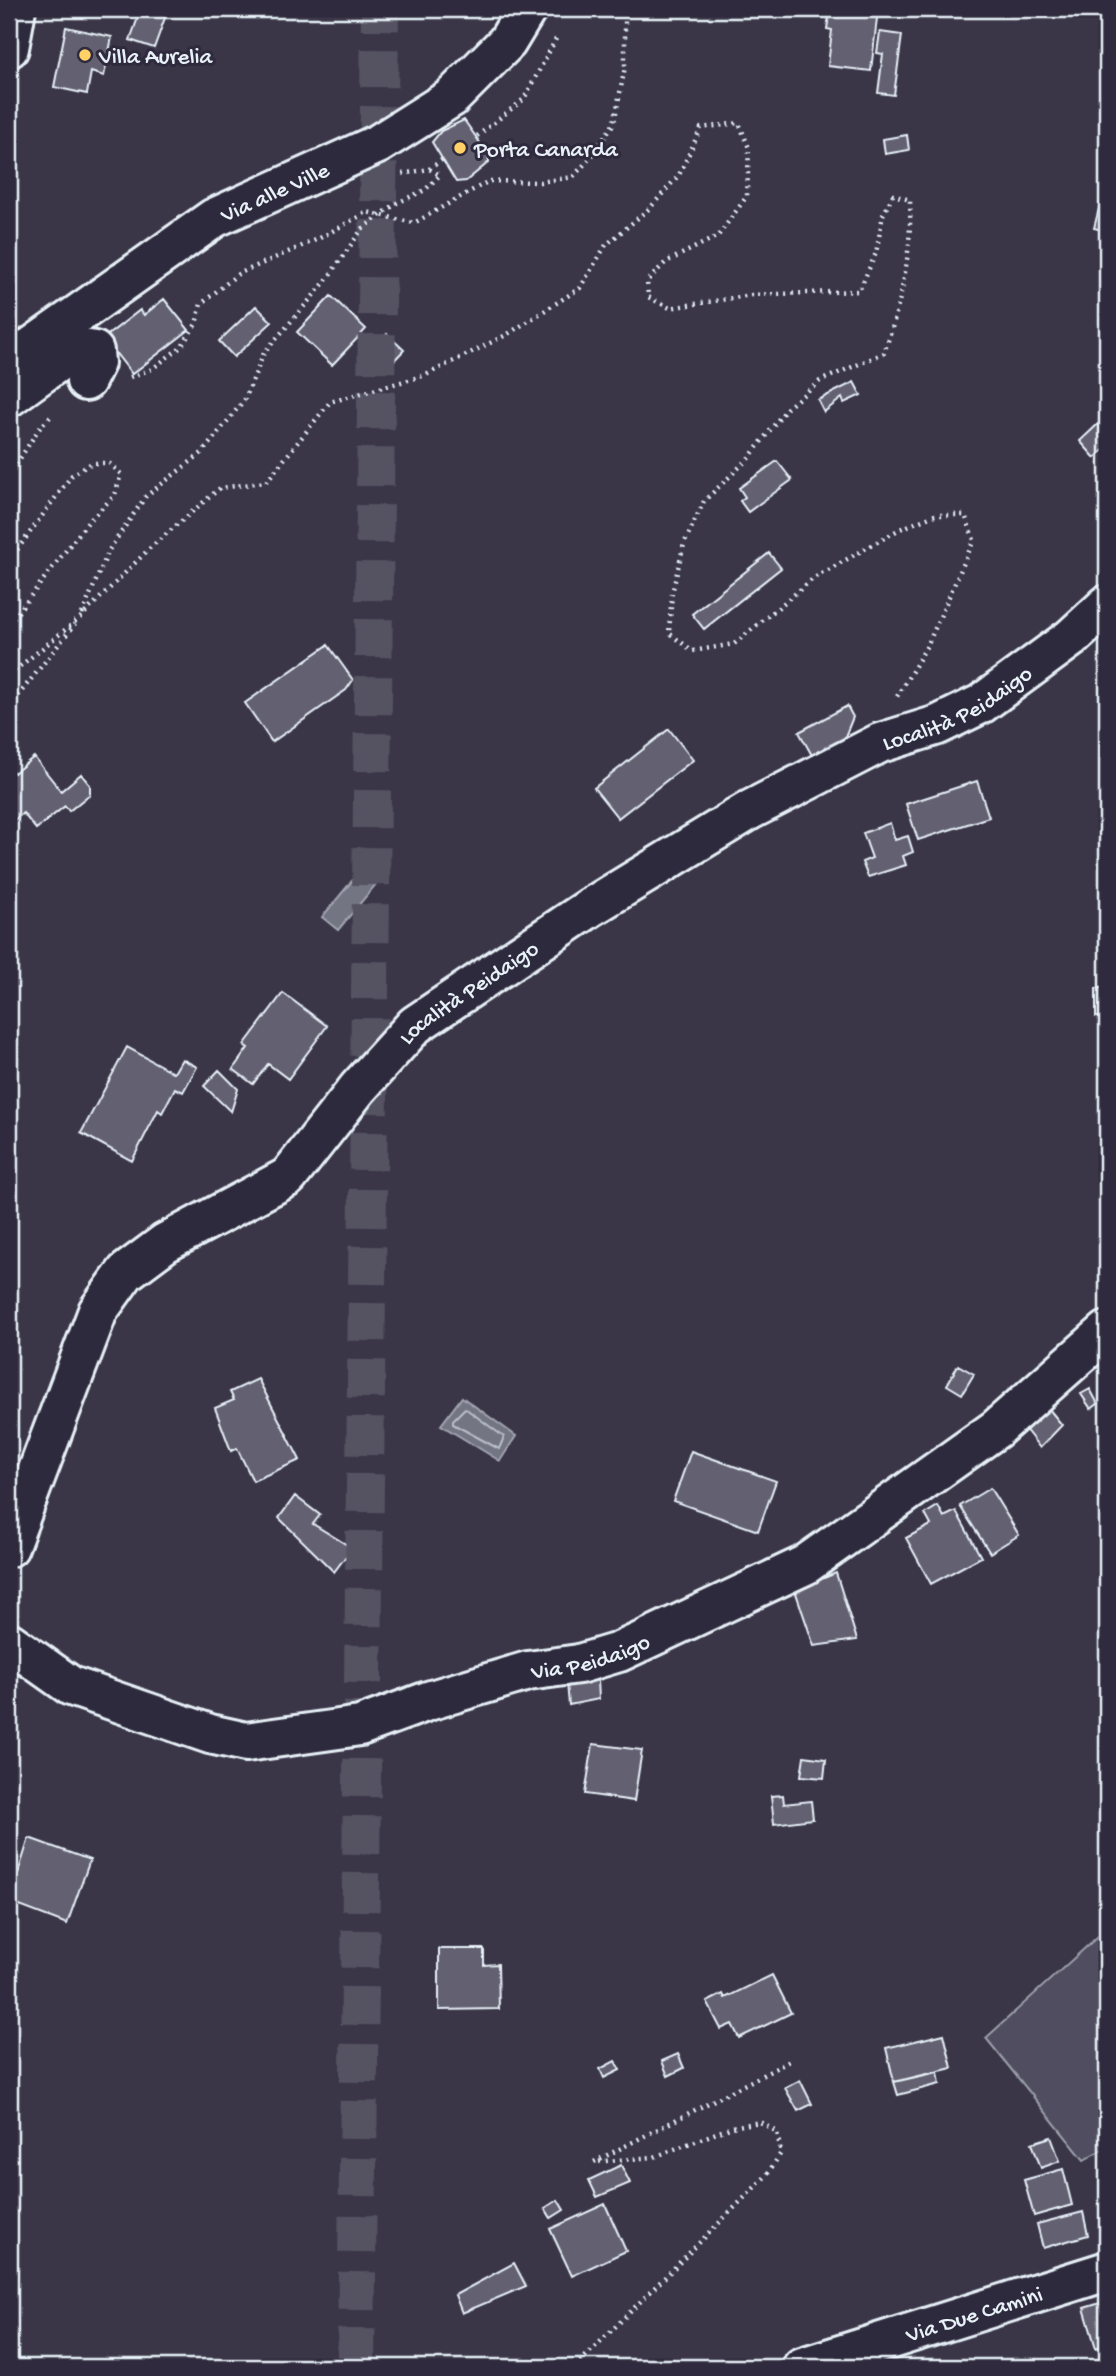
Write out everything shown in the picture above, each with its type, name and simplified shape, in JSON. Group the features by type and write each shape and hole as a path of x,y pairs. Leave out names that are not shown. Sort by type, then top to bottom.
{"street":[{"path":"9,48 16,9"},
{"name":"Via alle Ville","path":"9,363 214,218 378,144 451,98 507,42 527,9"},
{"path":"9,397 77,348 94,351 95,363 86,381"},
{"name":"Località Peidaigo","path":"9,1547 98,1311 126,1272 165,1243 288,1177 358,1088 415,1025 591,907 750,810 880,743 938,725 981,704 1071,638 1107,605"},
{"name":"Via Peidaigo","path":"9,1642 71,1686 210,1734 246,1742 359,1726 428,1701 528,1671 579,1664 619,1652 805,1564 996,1429 1107,1331"},
{"name":"Via Due Camini","path":"802,2367 1107,2271"}],"path":[{"path":"9,476 38,429 86,381 101,389 152,369 181,347 196,324 201,304 238,274 318,239 367,212 414,223 489,181 540,182 573,177 592,156 614,123 625,67 625,9"},
{"path":"477,136 524,99 561,29"},
{"path":"9,675 81,617 151,547 220,488 266,482 330,402 426,375 508,334 580,288 606,245 650,208 679,175 701,128 739,123 749,148 747,196 718,236 666,262 647,281 648,297 670,307 752,295 859,291 876,253 883,215 893,195 910,200 911,231 906,270 896,320 884,353 820,381 788,408 749,458 704,501 684,544 672,593 668,633 693,651 734,644 814,578 900,529 934,515 965,516 974,540 928,644 889,710 880,743"},
{"path":"397,175 429,169 443,159"},
{"path":"9,707 81,617 109,550 146,496 202,453 245,399 264,353 325,282 362,229 397,203 425,190 440,175 429,169"},
{"path":"9,561 72,475 92,463 109,463 121,474 115,495 88,522 9,624"},
{"path":"575,2367 766,2176 781,2152 777,2132 761,2122 732,2127 654,2157 594,2162 792,2060"}],"shaded area":[{"path":"1107,1928 1107,2147 1084,2160 986,2038"}],"water":[{"path":"366,864 382,877 338,930 322,917"},
{"path":"462,1397 516,1436 500,1461 441,1425"}],"building":[{"path":"141,9 166,15 154,48 130,40"},
{"path":"830,9 878,9 871,71 828,66 832,30 827,29"},
{"name":"Villa Aurelia","path":"66,27 112,37 104,76 91,72 87,94 54,87"},
{"path":"880,32 902,35 894,95 878,93 883,54 877,53"},
{"name":"Porta Canarda","path":"464,120 488,154 489,162 466,181 456,182 432,142 441,131"},
{"path":"907,135 909,150 885,154 883,139"},
{"path":"1107,177 1107,231 1094,228"},
{"path":"331,296 366,329 332,365 297,332"},
{"path":"164,299 189,330 132,374 104,338 140,310 144,315"},
{"path":"256,306 272,322 234,357 219,341"},
{"path":"387,334 404,350 387,368 370,352"},
{"path":"854,382 861,395 844,403 842,398 824,412 818,400"},
{"path":"1098,424 1107,434 1107,447 1095,458 1080,441"},
{"path":"777,461 792,480 748,512 740,501 745,497 739,488"},
{"path":"769,553 781,568 704,629 692,614"},
{"path":"328,645 353,680 346,690 272,742 245,703"},
{"path":"847,706 853,717 842,744 814,759 799,732"},
{"path":"669,729 693,760 618,818 594,788"},
{"path":"34,757 61,791 81,774 90,785 90,794 69,811 65,806 36,829 23,813 12,822 9,817 9,767 14,773"},
{"path":"977,781 989,817 918,840 906,804"},
{"path":"890,823 895,840 908,836 913,852 903,856 906,865 868,877 862,862 872,858 863,833"},
{"path":"1096,988 1107,988 1107,1017 1096,1017"},
{"path":"283,993 327,1026 288,1079 268,1064 253,1084 233,1069 248,1048 244,1045"},
{"path":"127,1047 174,1073 182,1059 197,1067 183,1092 175,1088 162,1113 158,1110 132,1161 81,1133"},
{"path":"219,1070 238,1089 231,1112 204,1086"},
{"path":"958,1365 974,1374 962,1394 947,1385"},
{"path":"258,1379 300,1460 253,1481 237,1448 231,1451 215,1408 234,1400 230,1392"},
{"path":"1090,1389 1098,1404 1091,1409 1081,1394"},
{"path":"1049,1409 1062,1425 1040,1448 1025,1429"},
{"path":"691,1451 776,1481 758,1531 673,1501"},
{"path":"990,1488 1019,1535 990,1553 960,1506"},
{"path":"295,1496 320,1515 313,1524 352,1548 334,1572 279,1518"},
{"path":"938,1506 944,1517 956,1511 981,1557 931,1584 906,1538 931,1525 925,1514"},
{"path":"836,1573 857,1640 814,1646 795,1590"},
{"path":"598,1680 599,1699 569,1705 567,1683"},
{"path":"593,1744 642,1750 634,1801 585,1794"},
{"path":"804,1756 826,1759 824,1778 801,1776"},
{"path":"783,1795 784,1804 811,1801 813,1819 774,1824 771,1796"},
{"path":"29,1838 90,1860 67,1924 9,1902"},
{"path":"439,1949 484,1949 484,1965 498,1964 499,2009 439,2010"},
{"path":"772,1975 791,2013 739,2038 732,2024 721,2029 707,2002 723,1994 725,1998"},
{"path":"944,2034 952,2068 894,2082 886,2048"},
{"path":"678,2054 684,2068 668,2076 662,2061"},
{"path":"615,2061 620,2070 604,2078 600,2069"},
{"path":"938,2072 940,2084 898,2095 894,2082"},
{"path":"800,2080 812,2104 798,2111 785,2088"},
{"path":"1051,2137 1060,2161 1041,2168 1032,2143"},
{"path":"621,2165 630,2183 597,2197 589,2180"},
{"path":"1063,2169 1072,2205 1034,2216 1024,2180"},
{"path":"558,2200 564,2210 551,2218 545,2208"},
{"path":"605,2204 626,2251 572,2276 550,2229"},
{"path":"1083,2212 1088,2235 1043,2248 1037,2224"},
{"path":"514,2263 526,2286 462,2313 455,2295"},
{"path":"1107,2301 1107,2344 1096,2348 1084,2308"}],"tunnel":[{"path":"356,2367 380,9"}],"place":[{"name":"Villa Aurelia","path":"85,55"},
{"name":"Porta Canarda","path":"460,148"}]}
